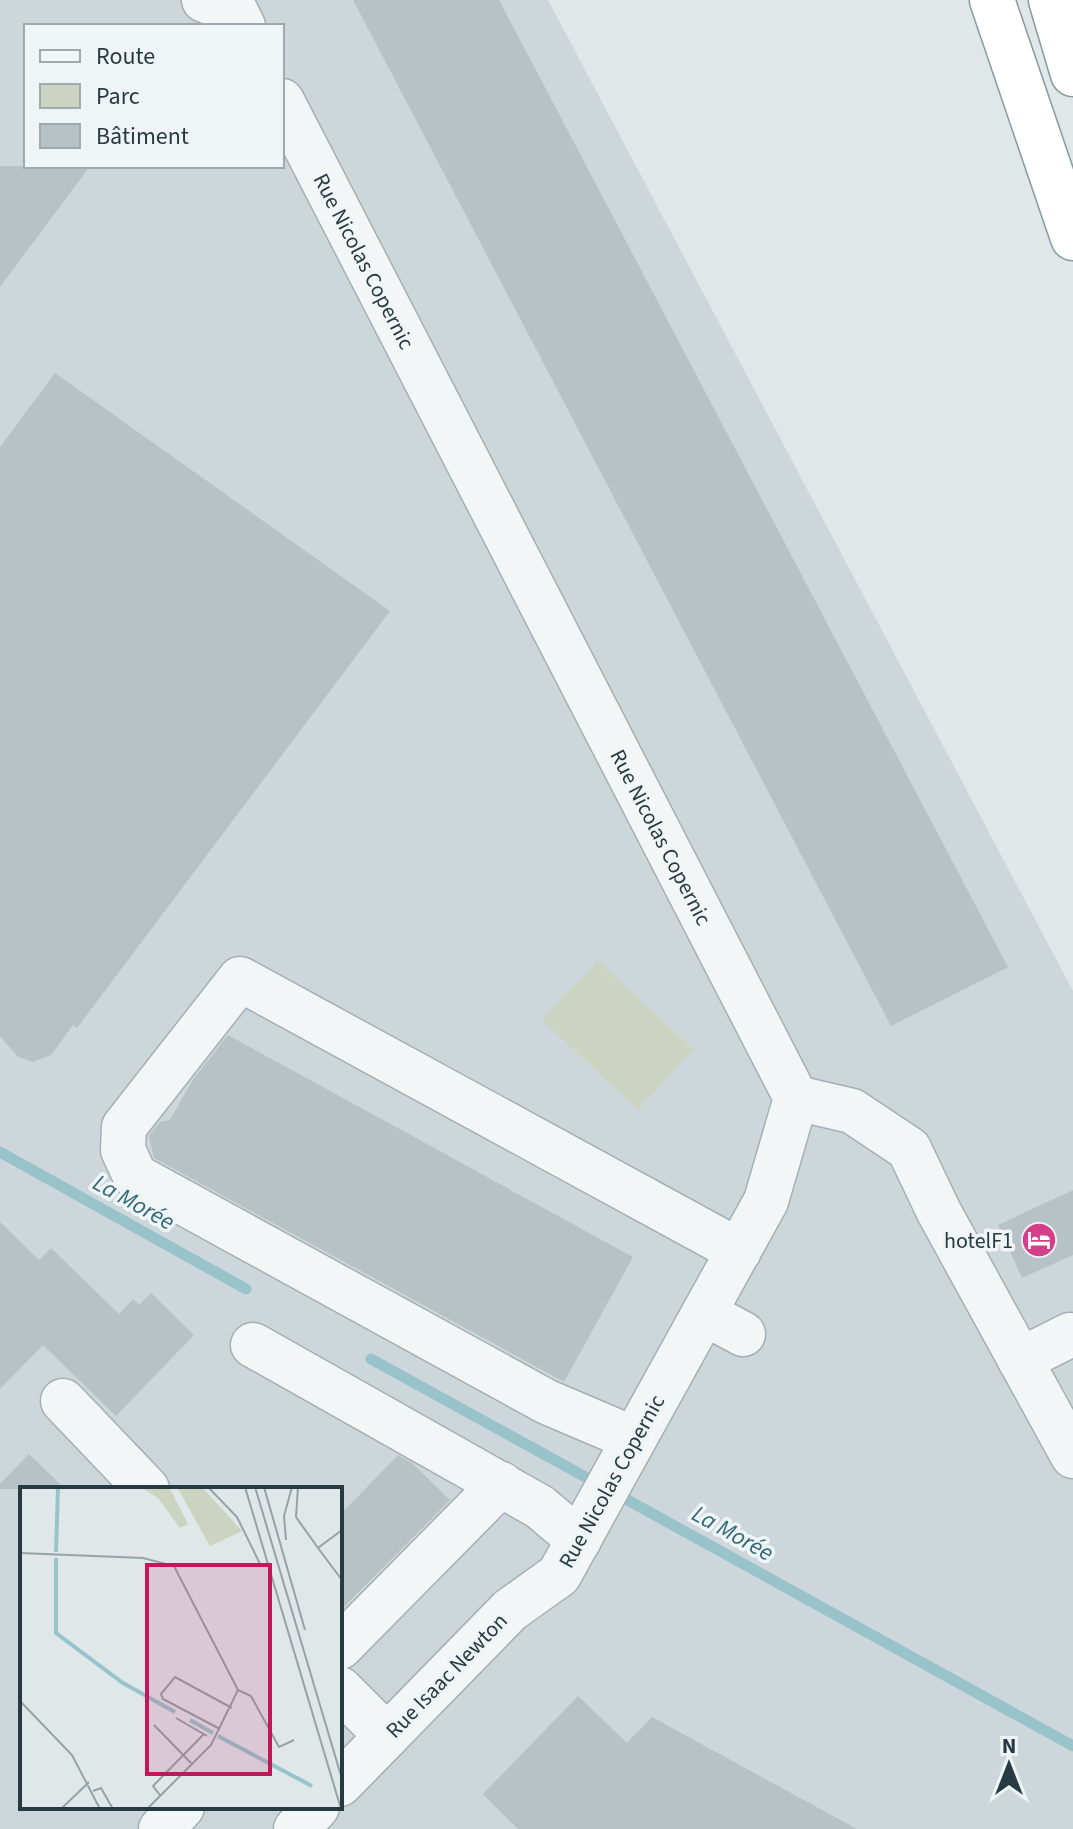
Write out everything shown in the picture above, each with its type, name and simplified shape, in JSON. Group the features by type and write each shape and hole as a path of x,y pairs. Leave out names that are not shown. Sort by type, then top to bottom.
{"highway":[{"path":"992,0 1073,238"},
{"path":"1051,0 1073,74"}],"street":[{"path":"204,0 236,12 242,24"},
{"name":"Rue Nicolas Copernic","path":"284,105 796,1098 766,1201 577,1542"},
{"path":"628,1449 135,1176 123,1150 124,1127 240,979 739,1251"},
{"path":"796,1098 852,1111 909,1149 1073,1456"},
{"path":"704,1313 743,1334"},
{"path":"1020,1360 1070,1335"},
{"path":"253,1345 540,1507 577,1542"},
{"path":"63,1401 139,1480"},
{"path":"342,1645 501,1484"},
{"name":"Rue Isaac Newton","path":"342,1782 577,1542"},
{"path":"342,1691 387,1736"},
{"path":"161,1829 180,1809"},
{"path":"296,1829 315,1809"}],"shaded area":[{"path":"0,0 548,0 1073,991 1073,1829 0,1829"}],"green space":[{"path":"598,961 693,1049 638,1109 542,1020"}],"building":[{"path":"353,0 499,0 1008,967 891,1026"},
{"path":"0,166 89,168 0,287"},
{"path":"55,373 390,611 77,1028 73,1025 51,1055 33,1062 18,1057 0,1036 0,447"},
{"path":"228,1035 633,1257 564,1382 154,1158 149,1136 160,1122 170,1120 192,1081"},
{"name":"hotelF1","path":"1073,1190 1073,1255 1022,1278 998,1225"},
{"path":"0,1222 39,1260 51,1248 119,1314 133,1299 139,1305 151,1293 194,1335 116,1416 43,1345 0,1389"},
{"path":"29,1454 63,1487 0,1489 0,1484"},
{"path":"398,1455 412,1463 450,1500 342,1609 342,1513"},
{"path":"578,1696 627,1743 652,1717 857,1829 518,1829 483,1794"}],"waterway":[{"name":"La Morée","path":"0,1152 246,1289"},
{"name":"La Morée","path":"371,1359 600,1485"},
{"name":"La Morée","path":"615,1493 1073,1746"}],"place":[{"name":"hotelF1","path":"1039,1240"}]}
